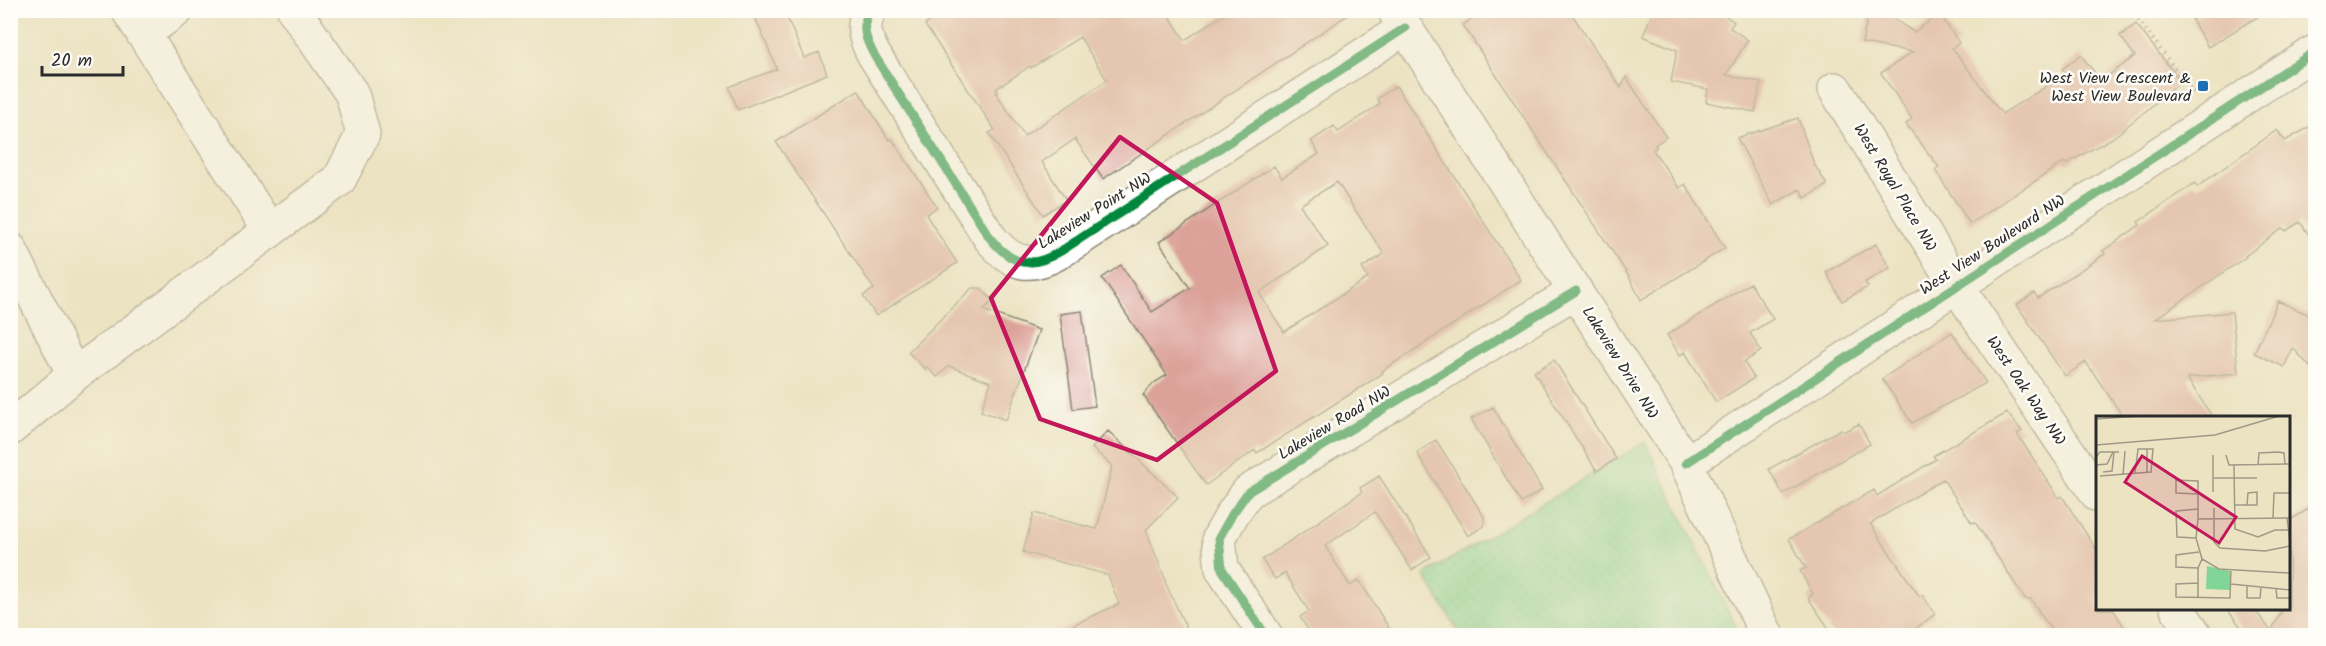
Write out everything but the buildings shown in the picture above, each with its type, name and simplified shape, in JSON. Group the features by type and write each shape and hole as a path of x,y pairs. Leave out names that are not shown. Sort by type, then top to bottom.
{"street":[{"path":"177,10 135,22 270,231"},
{"path":"10,429 74,375 339,180 363,134 352,94 294,10"},
{"name":"Lakeview Point NW","path":"870,10 864,26 866,40 873,55 990,238 1009,258 1023,262 1049,258 1061,251 1400,19"},
{"name":"Lakeview Drive NW","path":"1400,19 1686,463 1767,636"},
{"name":"West View Boulevard NW","path":"1686,463 2316,51"},
{"name":"West Royal Place NW","path":"1835,88 1956,285"},
{"path":"10,249 74,375"},
{"name":"West Oak Way NW","path":"1956,285 2096,492"},
{"name":"Lakeview Road NW","path":"1266,636 1222,569 1219,538 1248,492 1576,291"},
{"path":"2178,610 2196,636"}],"path":[{"path":"2131,10 2212,117"}],"highlighted area":[{"path":"1120,137 1217,203 1276,371 1157,460 1040,419 991,298"}],"green space":[{"path":"1645,442 1740,635 1461,635 1424,575"}],"cycle path":[{"path":"870,10 865,22 865,33 874,55 990,238 1006,254 1022,262 1040,261 1061,251 1405,28"},
{"path":"1686,463 2316,51"},
{"path":"1266,636 1222,569 1219,538 1248,492 1576,291"}],"place":[{"name":"West View Crescent & West View Boulevard","path":"2203,86"}]}
